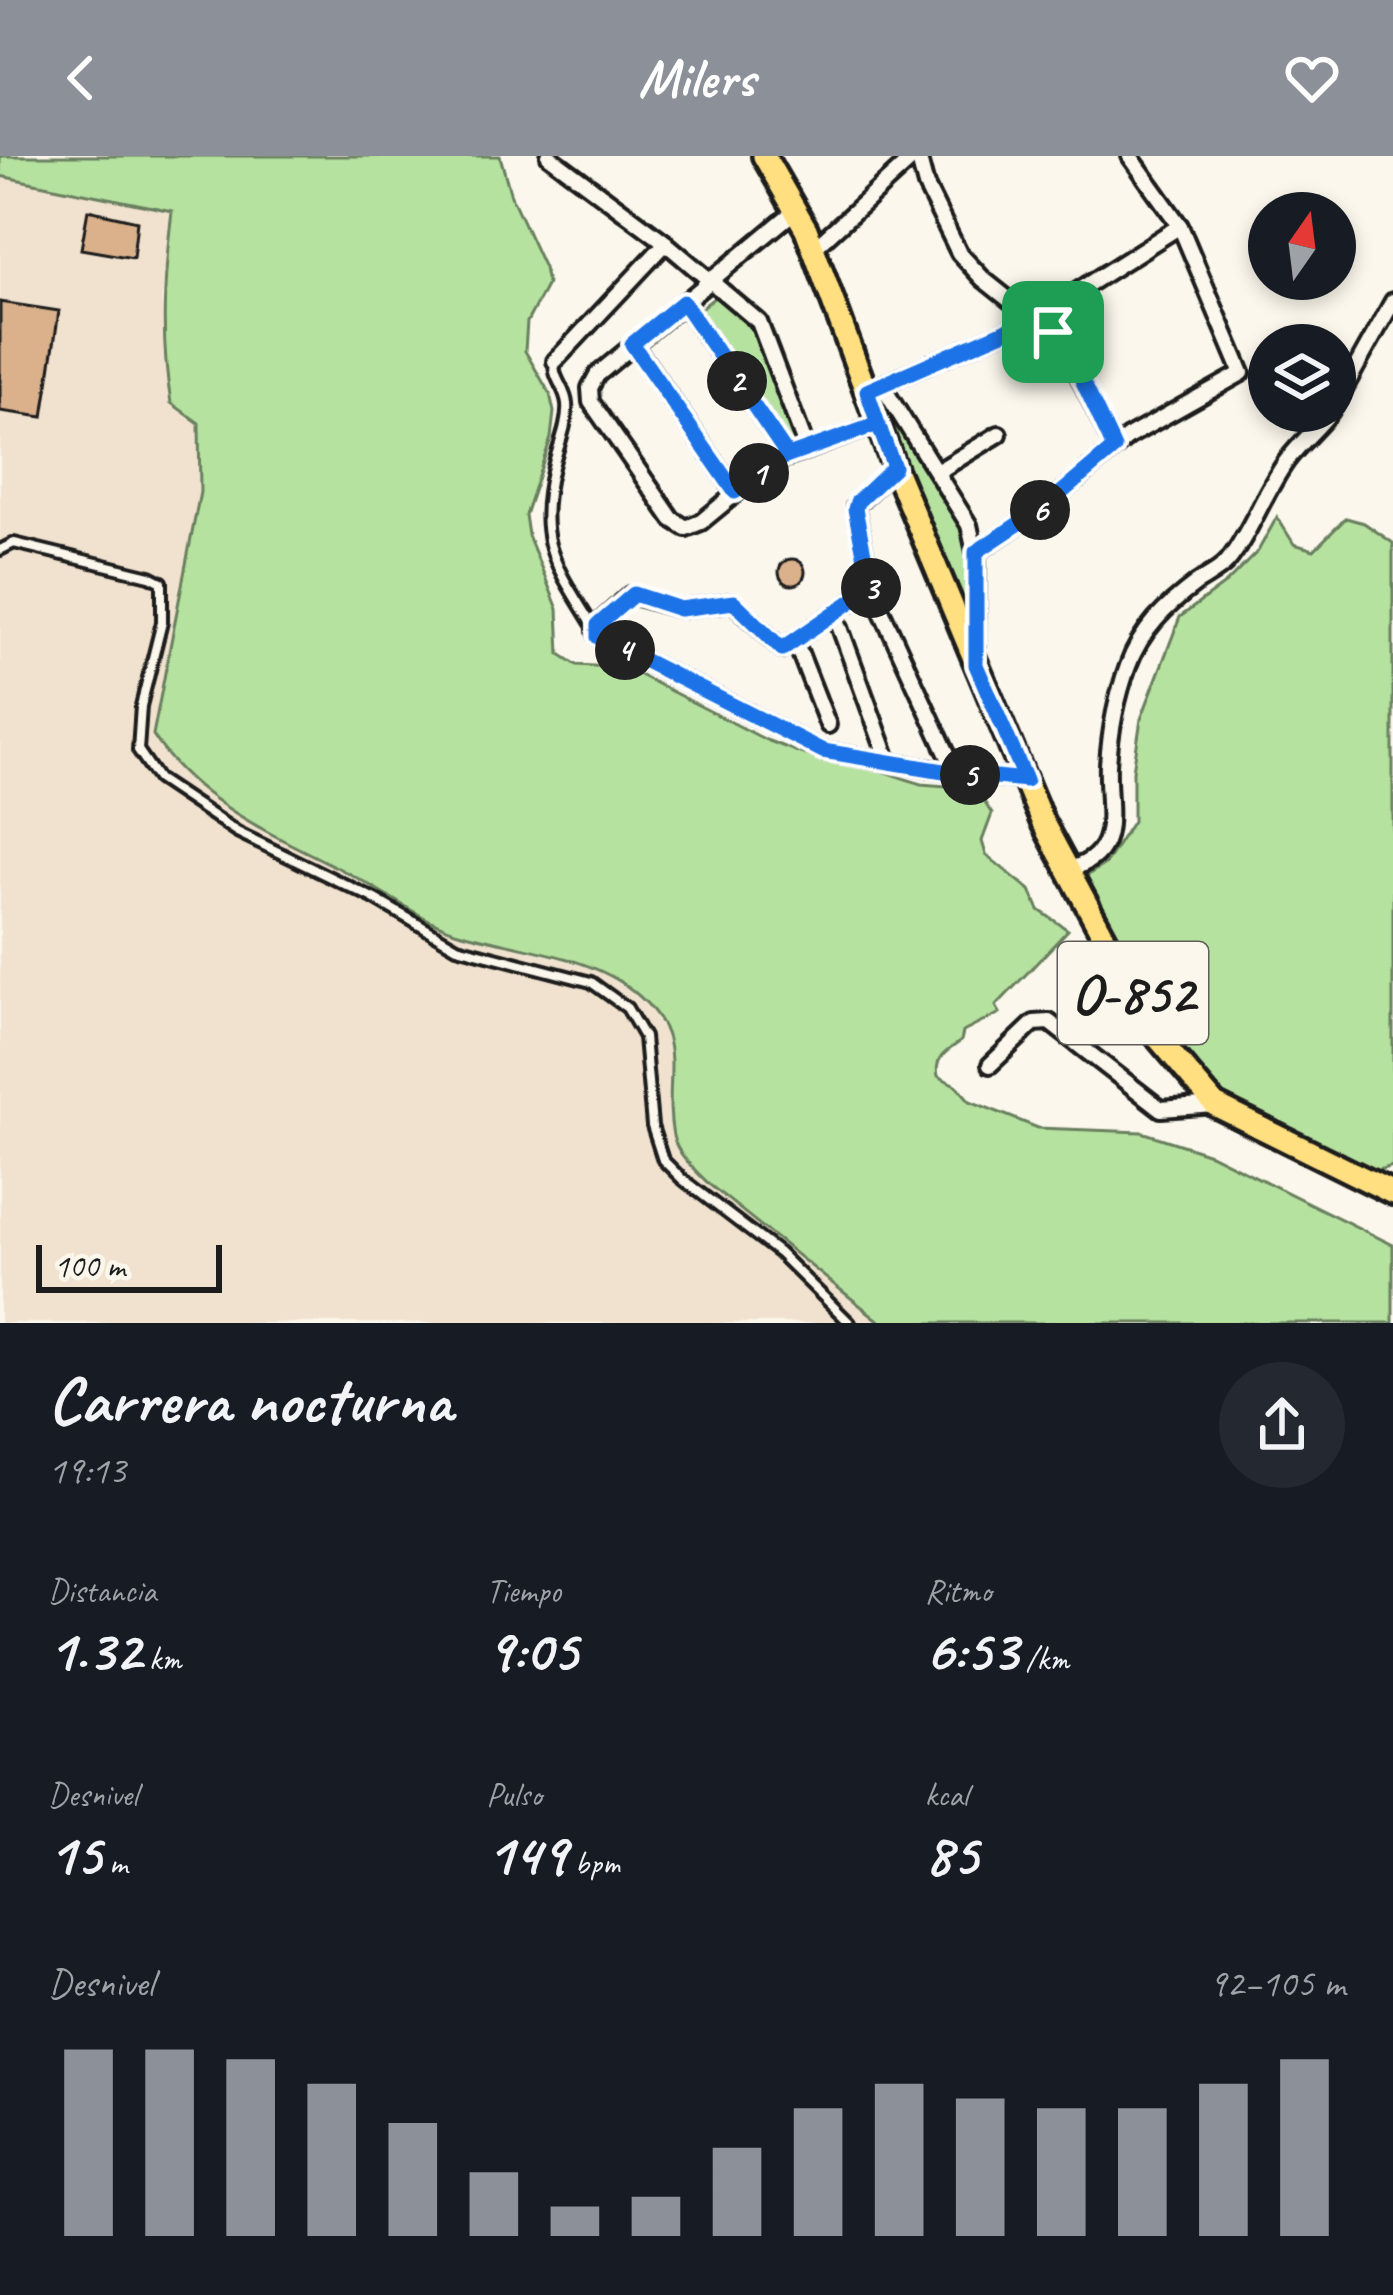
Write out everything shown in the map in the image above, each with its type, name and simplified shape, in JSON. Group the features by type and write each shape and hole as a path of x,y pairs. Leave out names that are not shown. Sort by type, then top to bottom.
{"main road":[{"name":"O-852","path":"764,156 797,209 875,389 878,424 894,467 1066,870 1159,1039 1215,1105 1393,1193"}],"street":[{"path":"549,156 666,243 759,322 807,449"},
{"path":"813,249 916,156 959,253 1068,350 1114,448"},
{"path":"976,552 1047,505 1141,429 1242,373 1180,226 1130,156"},
{"path":"797,209 597,375 590,388 591,402 682,527 697,524 788,456 878,424"},
{"path":"976,665 976,552 964,515 875,389 1035,318 1180,226"},
{"path":"555,361 666,243"},
{"path":"683,302 788,456"},
{"path":"1356,367 1393,302"},
{"path":"632,344 735,492"},
{"path":"1066,870 1087,865 1100,852 1107,835 1111,812 1108,767 1115,717 1127,667 1145,628 1227,562 1288,458 1311,432"},
{"path":"937,472 999,434"},
{"path":"894,467 855,506 871,588 956,773"},
{"path":"871,588 796,643 779,648 734,602 680,609 634,594 596,632 823,751 1026,780"},
{"path":"835,614 889,762"},
{"path":"796,643 828,725"},
{"path":"990,1065 1034,1023 1048,1022 1161,1109 1215,1105"}],"lane":[{"path":"555,361 552,369 567,406 544,506 546,530 553,560 596,632"},
{"path":"0,551 14,543 162,582 161,622 141,706 138,750 158,779 237,832 373,898 457,947 591,982 627,1008 644,1037 652,1126 663,1160 779,1253 850,1323"}],"shaded area":[{"path":"0,176 172,211 162,296 165,367 171,403 199,423 200,492 153,735 230,811 444,927 593,968 627,987 652,1010 669,1042 674,1060 671,1112 687,1159 711,1187 882,1323 0,1323"}],"green space":[{"path":"0,156 500,156 547,284 527,322 525,351 550,394 554,412 551,438 525,515 528,535 558,609 560,654 577,665 626,668 803,754 858,763 921,784 959,787 985,803 992,814 982,841 986,855 1030,890 1039,910 1068,930 996,1006 1000,1013 963,1032 961,1041 940,1059 938,1076 957,1086 970,1101 1038,1128 1142,1132 1210,1154 1393,1245 1393,1323 882,1323 711,1186 683,1157 675,1143 670,1114 668,1040 648,1005 628,987 568,959 430,921 273,835 194,783 153,735 200,492 199,423 171,403 165,354 172,211 0,176"},
{"path":"715,297 733,304 761,336 800,446 789,448 696,312"},
{"path":"884,406 955,507 973,552 972,629"},
{"path":"1277,517 1294,544 1314,550 1346,518 1364,523 1393,543 1393,1166 1356,1176 1223,1108 1142,999 1080,880 1105,864 1133,821 1133,771 1141,719 1180,617 1226,583 1258,551"}],"building":[{"path":"88,210 137,221 133,258 81,249"},
{"path":"0,302 59,311 43,417 0,411"},
{"path":"792,559 805,572 792,585 779,572"}],"route":[{"path":"1053,332 1035,318 867,391 878,424 780,459 735,492 632,344 683,302 788,456 878,424 894,467 855,509 871,588 782,649 734,602 680,609 634,594 598,625 598,637 823,751 1026,780 976,665 976,552 1047,505 1114,448 1071,356 1053,332"}]}
